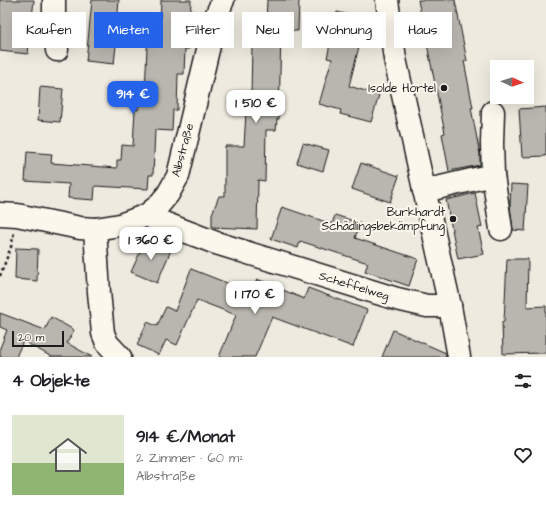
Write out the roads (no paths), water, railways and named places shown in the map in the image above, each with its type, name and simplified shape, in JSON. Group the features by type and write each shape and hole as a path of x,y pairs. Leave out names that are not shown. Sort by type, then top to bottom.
{"street":[{"path":"54,0 57,50"},
{"name":"Albstraße","path":"0,214 17,215 80,228 95,229 120,225 147,215 158,206 168,194 178,176 216,16 223,0"},
{"path":"387,0 395,58 450,306 459,357"},
{"path":"493,112 493,175 501,229"},
{"path":"424,191 493,175"},
{"name":"Scheffelweg","path":"147,215 156,220 216,243 397,299 427,306 450,306"},
{"path":"95,229 99,292 104,333 107,343 120,357"}],"place":[{"name":"Isolde Hortel","path":"444,88"},
{"name":"Burkhardt Schädlingsbekämpfung","path":"453,219"}]}
